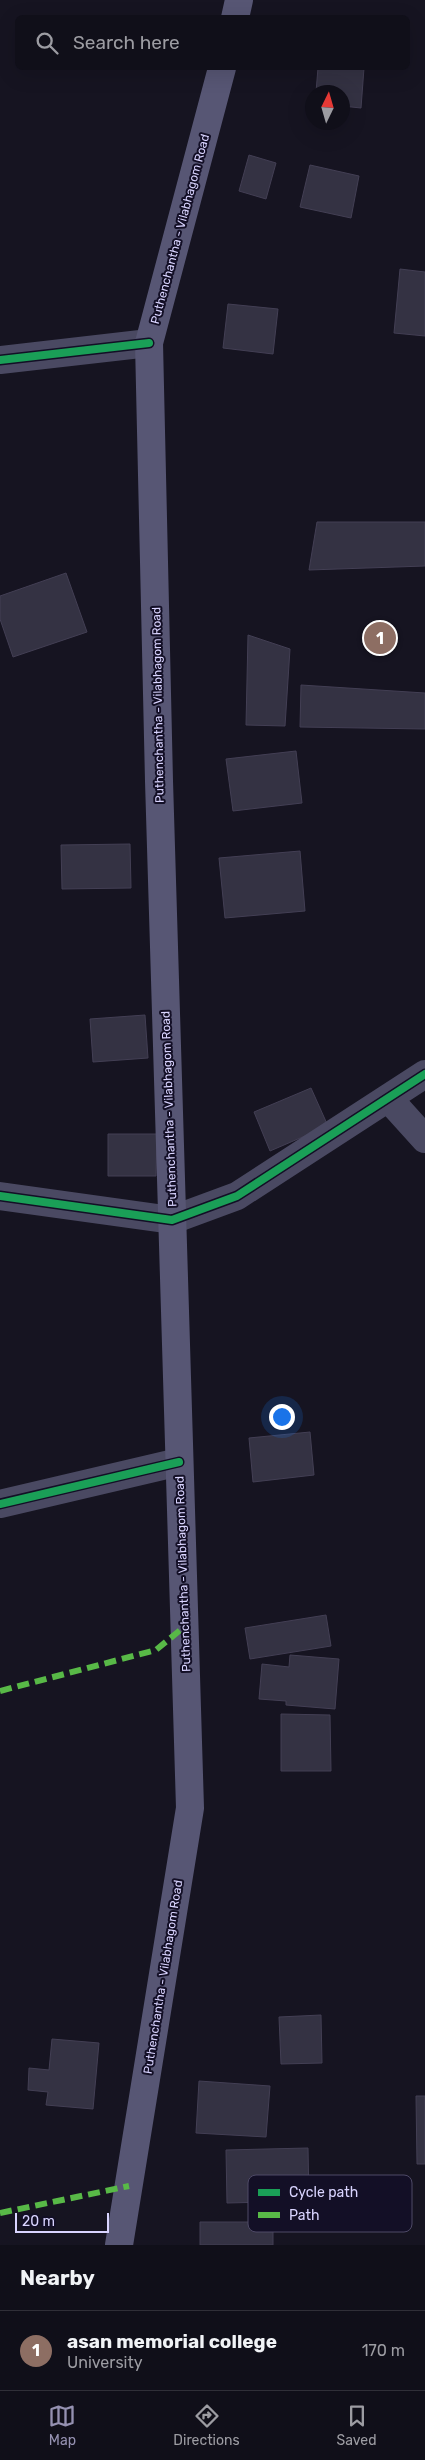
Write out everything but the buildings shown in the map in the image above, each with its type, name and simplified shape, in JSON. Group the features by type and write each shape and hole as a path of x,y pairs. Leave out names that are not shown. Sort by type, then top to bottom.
{"main road":[{"path":"236,15 239,0"},
{"name":"Puthenchantha - Vilabhagom Road","path":"119,2245 190,1808 159,781 150,343 221,70"}],"street":[{"path":"0,360 150,343"},
{"path":"0,1196 172,1220 237,1196 425,1074"},
{"path":"388,1098 425,1139"},
{"path":"0,1504 179,1462"}],"marked path":[{"path":"0,1691 156,1650 184,1627"},
{"path":"0,2213 129,2186"}],"cycle path":[{"path":"0,360 149,343"},
{"path":"0,1196 172,1220 237,1196 425,1074"},
{"path":"0,1504 179,1462"}],"place":[{"name":"asan memorial college","path":"380,638"}]}
